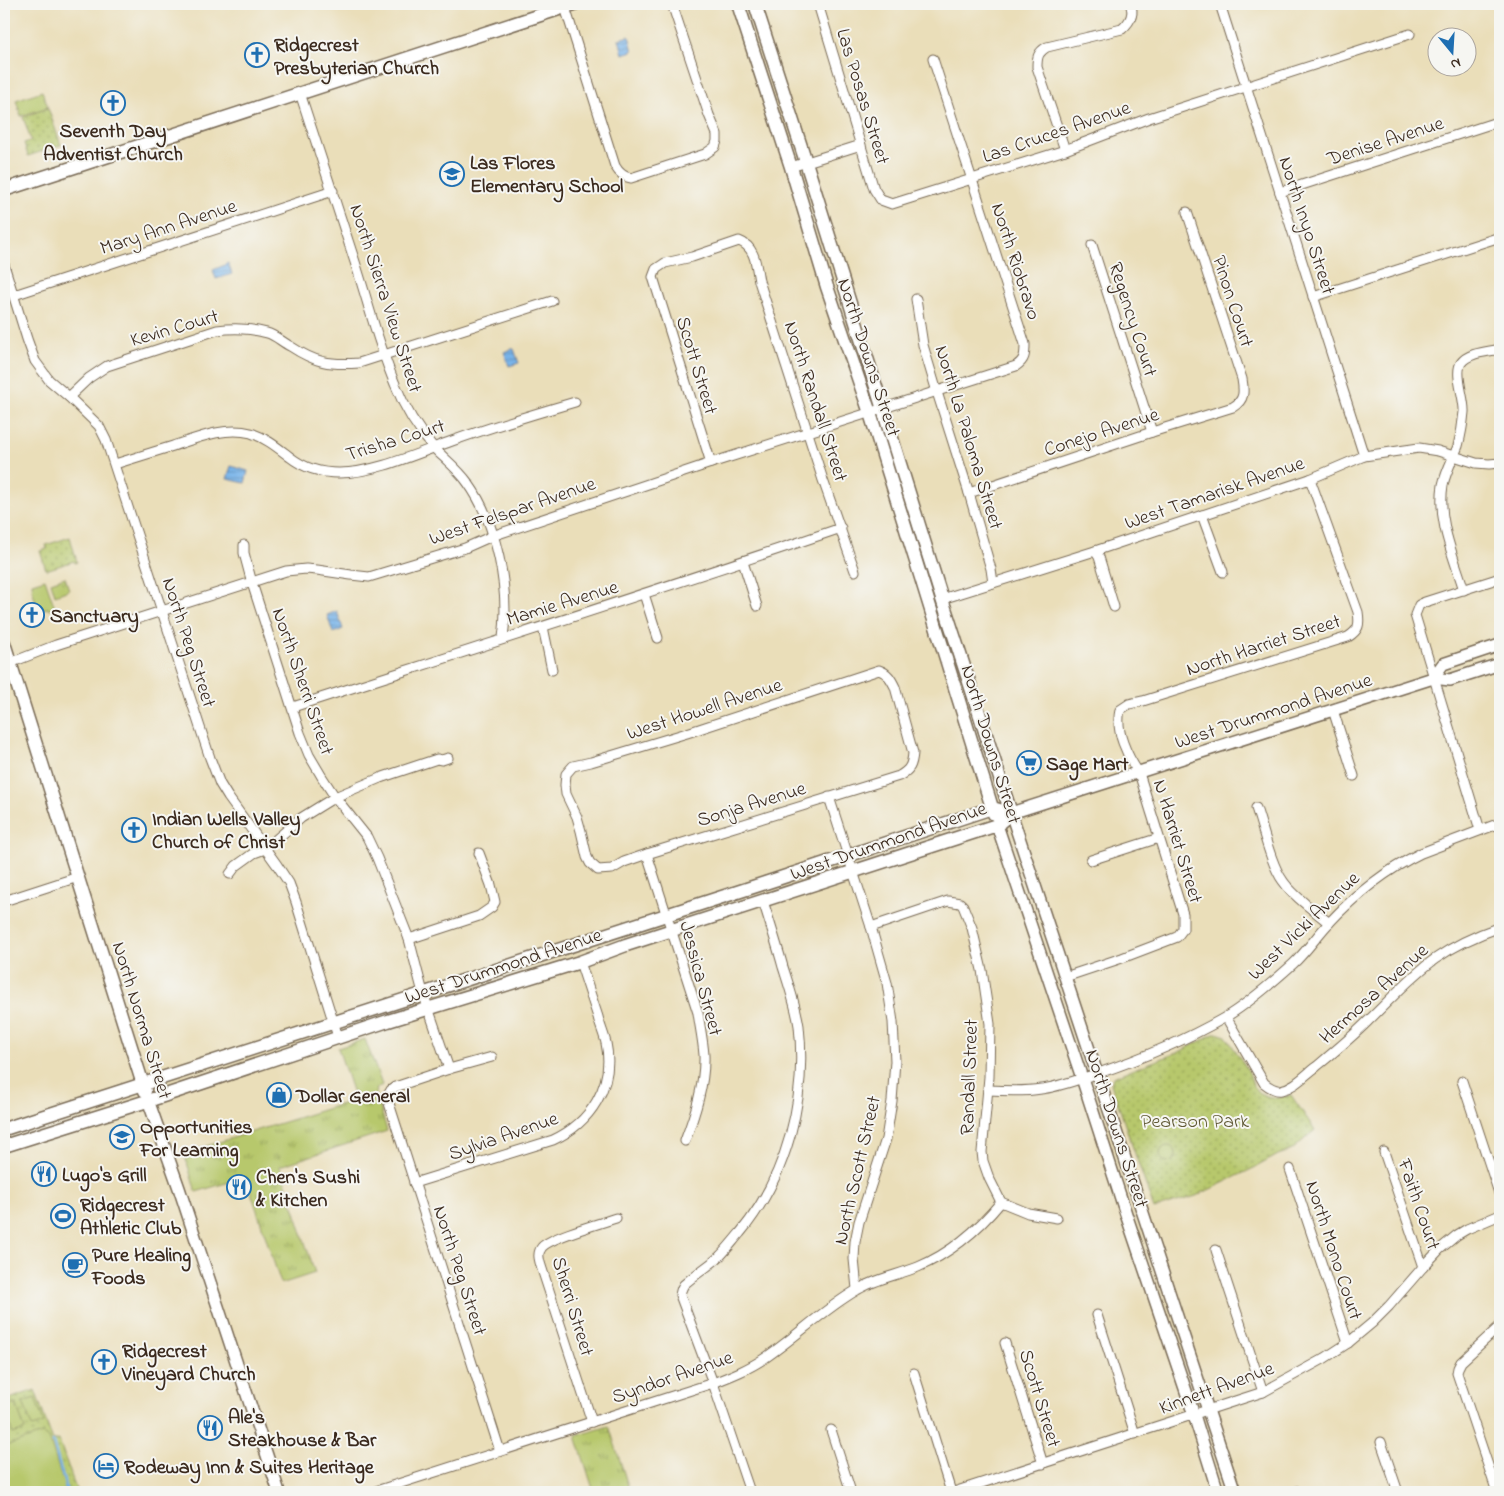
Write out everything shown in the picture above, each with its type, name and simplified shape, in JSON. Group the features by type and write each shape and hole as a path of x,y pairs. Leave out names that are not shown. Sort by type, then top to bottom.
{"main road":[{"name":"North Downs Street","path":"738,4 791,167 827,287 876,411 942,599 1011,813"},
{"name":"North Downs Street","path":"755,4 806,162 876,411 997,825"},
{"path":"4,190 568,5"},
{"name":"North Norma Street","path":"4,642 7,664 78,877 148,1100"},
{"name":"West Drummond Avenue","path":"4,1129 992,808 1011,813"},
{"name":"West Drummond Avenue","path":"4,1146 338,1037 580,962 626,945 997,825 1011,813"},
{"path":"48,1114 53,1130"}],"street":[{"path":"568,5 615,166 618,172 631,178 710,152 715,147 717,141 717,134 672,4"},
{"name":"Las Posas Street","path":"818,4 874,189 879,197"},
{"path":"1065,150 1037,67 1037,57 1047,47 1122,29 1132,16 1130,4"},
{"name":"North Inyo Street","path":"1220,4 1364,456"},
{"name":"Las Cruces Avenue","path":"879,197 888,203 896,204 1065,150 1126,126 1410,34"},
{"name":"North Riobravo","path":"933,60 1025,344 1025,354"},
{"name":"North Sierra View Street","path":"300,93 384,354 402,401 418,428 468,483 482,507 502,566 505,594 505,628 503,638"},
{"name":"Denise Avenue","path":"1280,192 1500,121"},
{"path":"791,167 861,144"},
{"name":"Mary Ann Avenue","path":"14,294 333,191"},
{"name":"Pinon Court","path":"1187,212 1242,379 1244,391 1241,400"},
{"path":"1313,297 1500,237"},
{"name":"North Randall Street","path":"653,277 656,269 665,262 692,257 739,242 745,243 749,247 755,258 759,280 823,480 855,571"},
{"name":"Regency Court","path":"1092,245 1152,432"},
{"name":"North Peg Street","path":"4,265 35,361 49,380 98,426 106,440 201,735 220,784 289,883 338,1037"},
{"name":"Scott Street","path":"653,277 710,463"},
{"name":"North La Paloma Street","path":"916,299 924,345 991,569 993,583"},
{"name":"Kevin Court","path":"69,397 88,378 107,366 217,330 234,328 268,333 322,363 359,363 552,300"},
{"path":"1464,590 1444,527 1443,512 1443,486 1446,473 1458,444 1463,421 1464,408 1458,371 1461,363 1468,357 1500,349"},
{"name":"West Felspar Avenue","path":"7,664 56,645 286,571 306,569 369,577 465,548 492,536 710,463 1016,366 1022,362 1025,354"},
{"name":"Conejo Avenue","path":"969,494 1152,432 1233,407 1241,400"},
{"name":"Trisha Court","path":"115,464 200,437 234,432 251,433 266,440 296,461 324,473 356,472 380,467 483,430 575,402"},
{"name":"West Tamarisk Avenue","path":"942,599 1202,516 1310,479 1364,456 1419,448 1438,451 1476,463 1500,463"},
{"name":"North Harriet Street","path":"1139,773 1129,758 1118,721 1120,710 1129,704 1348,637 1357,631 1360,623 1358,612 1310,479"},
{"path":"1202,516 1223,572"},
{"name":"Mamie Avenue","path":"293,707 743,562 841,528"},
{"name":"North Sherri Street","path":"244,545 244,553 252,582 300,732 309,755 335,797 367,837 377,858 409,939 423,993 449,1069"},
{"path":"1095,551 1099,557 1114,607"},
{"path":"743,562 757,606"},
{"path":"1480,830 1415,615 1419,605 1425,602 1500,578"},
{"path":"644,594 658,638"},
{"path":"543,627 552,670"},
{"name":"West Drummond Avenue","path":"1433,678 1443,664 1500,645"},
{"name":"West Drummond Avenue","path":"1011,813 1433,678 1450,680 1500,664"},
{"name":"West Howell Avenue","path":"602,870 594,867 587,856 577,817 566,794 565,778 568,770 573,766 687,733 879,670 890,677 895,687 913,753 910,767"},
{"path":"1333,710 1354,776"},
{"path":"230,874 236,866 248,857 265,850 301,818 335,797 380,778 438,759 448,758"},
{"name":"Sonja Avenue","path":"602,870 612,869 624,862 647,854 899,776 908,771 910,767"},
{"name":"N Harriet Street","path":"1065,977 1177,937 1183,929 1184,920 1139,773"},
{"name":"North Scott Street","path":"829,797 887,983 893,1022 895,1061 892,1101 886,1140 859,1222 855,1242 854,1259 857,1290"},
{"path":"1256,808 1277,871 1283,881 1329,923"},
{"name":"North Downs Street","path":"1011,813 1235,1492"},
{"name":"West Vicki Avenue","path":"988,1090 1016,1091 1042,1089 1097,1073 1182,1040 1226,1017 1269,985 1295,962 1329,923 1375,880 1409,859 1480,830 1500,824"},
{"name":"North Downs Street","path":"997,825 1218,1492"},
{"path":"1091,860 1159,838"},
{"path":"409,939 479,916 492,907 495,902 492,885 479,853"},
{"name":"Jessica Street","path":"647,854 668,914 698,1013 704,1057 700,1093 685,1141"},
{"path":"4,901 78,877"},
{"path":"747,1492 713,1383 680,1295 681,1289 686,1282 694,1278 720,1256 741,1232 760,1203 787,1146 797,1107 800,1058 798,1025 793,998 763,901"},
{"name":"Randall Street","path":"871,927 948,901 960,903 964,906 982,970 990,1024 988,1090 982,1152 989,1178 1001,1202"},
{"name":"Hermosa Avenue","path":"1226,1017 1264,1083 1274,1089 1283,1089 1293,1085 1340,1047 1386,1002 1436,958 1459,944 1500,928"},
{"name":"Sylvia Avenue","path":"414,1183 553,1140 564,1135 579,1124 591,1111 600,1096 606,1079 608,1061 606,1043 580,962"},
{"path":"449,1069 492,1057"},
{"name":"North Peg Street","path":"449,1069 395,1087 389,1094 388,1100 500,1451"},
{"path":"1462,1081 1500,1196"},
{"name":"North Norma Street","path":"148,1100 179,1188 278,1492"},
{"name":"Faith Court","path":"1384,1152 1423,1267"},
{"name":"North Mono Court","path":"1290,1169 1348,1343"},
{"path":"1001,1202 1028,1213 1057,1218"},
{"name":"Syndor Avenue","path":"373,1492 713,1383 752,1366 857,1290 942,1255 986,1220 1001,1202"},
{"name":"Kinnett Avenue","path":"952,1492 1209,1411 1263,1392 1299,1373 1348,1343 1389,1306 1440,1249 1457,1235 1500,1215"},
{"name":"Sherri Street","path":"592,1422 541,1266 539,1252 543,1246 558,1238 616,1218"},
{"path":"1216,1250 1263,1392"},
{"path":"1097,1315 1135,1434"},
{"path":"1497,1492 1458,1373 1458,1368 1461,1362 1500,1326"},
{"name":"Scott Street","path":"1005,1343 1043,1464"},
{"path":"914,1373 952,1492"},
{"path":"831,1430 851,1492"},
{"path":"1382,1442 1398,1492"}],"green space":[{"path":"42,91 48,107 21,116 16,100"},
{"path":"48,108 61,145 28,156 24,143 31,141 23,117"},
{"path":"70,537 77,562 75,563 74,561 46,570 40,551 47,549 46,545"},
{"path":"65,577 69,590 55,595 51,582"},
{"path":"45,579 55,608 49,610 43,607 38,609 33,593 32,583"},
{"name":"Pearson Park","path":"1216,1033 1226,1036 1249,1072 1253,1086 1258,1092 1277,1098 1291,1095 1315,1130 1292,1150 1278,1155 1196,1196 1154,1209 1111,1084 1113,1077 1179,1052"},
{"path":"365,1039 382,1085 377,1088 376,1093 387,1131 280,1166 315,1273 281,1284 246,1177 196,1192 184,1153 355,1100 338,1048"},
{"path":"1168,1146 1174,1148 1176,1154 1174,1160 1168,1162 1162,1160 1160,1154 1162,1148"},
{"path":"35,1390 53,1441 59,1440 77,1492 4,1492 4,1401"},
{"path":"35,1398 44,1423 32,1427 23,1402"},
{"path":"16,1404 25,1430 13,1434 4,1408"},
{"path":"609,1426 630,1492 594,1492 576,1436"},
{"path":"42,1434 49,1438 65,1492 4,1492 4,1447"}],"water":[{"path":"629,36 633,51 623,54 619,39"},
{"path":"228,263 232,274 216,279 213,270"},
{"path":"514,349 519,363 509,366 504,352"},
{"path":"231,466 248,471 245,483 227,479"},
{"path":"337,611 343,629 333,633 327,615"}],"waterway":[{"path":"53,1442 67,1492"}],"place":[{"name":"Ridgecrest Presbyterian Church","path":"257,55"},
{"name":"Seventh Day Adventist Church","path":"113,103"},
{"name":"Las Flores Elementary School","path":"452,174"},
{"name":"Sanctuary","path":"32,615"},
{"name":"Sage Mart","path":"1029,763"},
{"name":"Indian Wells Valley Church of Christ","path":"134,830"},
{"name":"Dollar General","path":"279,1095"},
{"name":"Opportunities For Learning","path":"122,1137"},
{"name":"Lugo's Grill","path":"44,1174"},
{"name":"Chen's Sushi & Kitchen","path":"239,1187"},
{"name":"Ridgecrest Athletic Club","path":"63,1216"},
{"name":"Pure Healing Foods","path":"75,1265"},
{"name":"Ridgecrest Vineyard Church","path":"104,1362"},
{"name":"Ale's Steakhouse & Bar","path":"210,1428"},
{"name":"Rodeway Inn & Suites Heritage","path":"106,1466"}]}
